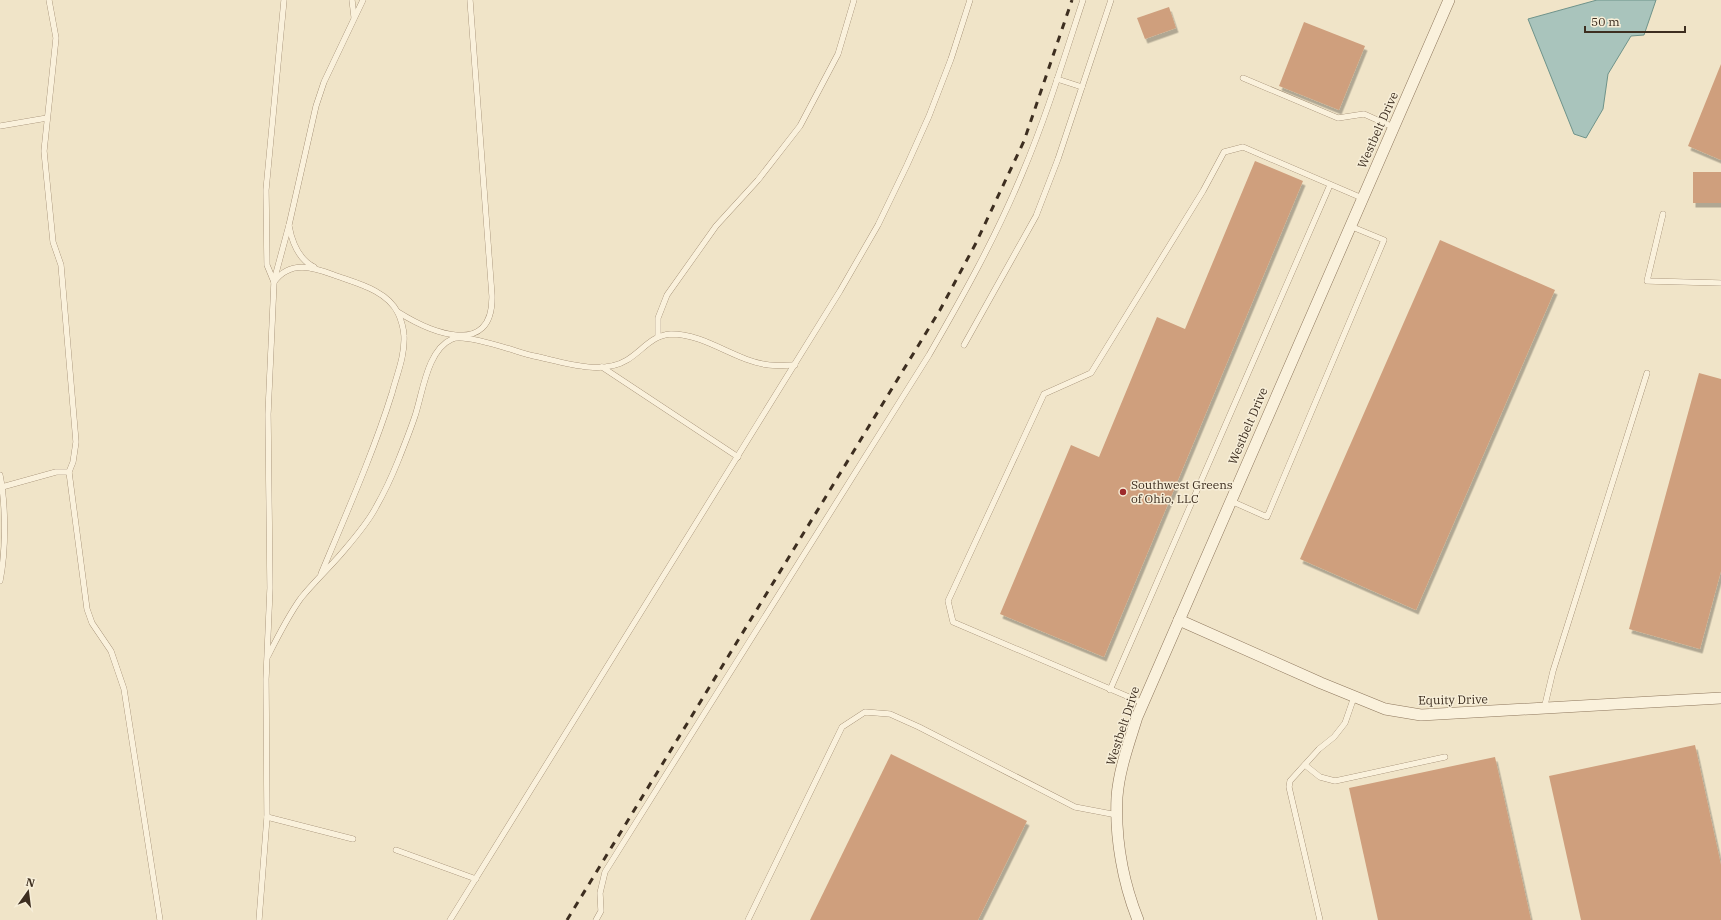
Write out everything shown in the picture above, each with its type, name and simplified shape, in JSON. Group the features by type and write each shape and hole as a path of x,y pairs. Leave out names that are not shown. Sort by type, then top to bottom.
{"street":[{"name":"Westbelt Drive","path":"1138,920 1121,867 1117,815 1117,797 1126,753 1143,703 1449,0"},
{"name":"Equity Drive","path":"1179,620 1354,697 1385,709 1421,715 1721,698"}],"lane":[{"path":"49,0 56,38 44,151 53,242 61,265 76,442 73,462 68,472 87,609 92,623 111,651 124,689 160,920"},
{"path":"274,282 267,265 266,190 284,0"},
{"path":"352,0 354,17"},
{"path":"259,920 267,817 267,657 270,588 268,414 274,282 316,106 324,82 363,0"},
{"path":"267,657 301,598 342,553 376,508 398,460 415,417 428,370 436,352 445,342 461,336 469,335 482,327 487,322 492,306 470,0"},
{"path":"658,337 658,318 667,295 716,226 758,180 800,126 838,54 854,0"},
{"path":"450,920 795,365 878,225 929,116 951,59 970,0"},
{"path":"596,920 601,911 600,892 605,872 925,362 994,236 1022,174 1057,79 1083,0"},
{"path":"964,345 1036,216 1058,159 1111,0"},
{"path":"1243,78 1338,118 1364,114 1393,127"},
{"path":"1057,79 1082,87"},
{"path":"0,126 47,118"},
{"path":"1143,703 953,622 948,601 1044,394 1091,373 1202,191 1224,152 1243,147 1362,198"},
{"path":"1110,690 1330,185"},
{"path":"1663,214 1647,281 1721,283"},
{"path":"289,224 294,245 309,264 384,296 398,312 429,328 553,360 587,366 602,367 615,365 627,360 658,337 669,334 682,335 750,360 769,365 795,365"},
{"path":"1230,501 1267,517 1384,240 1350,226"},
{"path":"274,282 279,274 291,268 308,267 325,272"},
{"path":"320,578 382,426 402,360 404,335 398,312"},
{"path":"602,367 738,457"},
{"path":"1544,709 1556,664 1647,373"},
{"path":"2,487 56,472 68,472"},
{"path":"0,476 4,527 0,581"},
{"path":"1320,920 1289,787 1290,781 1319,749 1334,737 1345,723 1354,697"},
{"path":"748,920 842,727 865,712 890,714 919,727 1075,807 1117,815"},
{"path":"1305,765 1320,777 1335,781 1445,757"},
{"path":"267,817 354,840"},
{"path":"396,850 476,879"}],"water":[{"path":"1597,0 1656,0 1644,35 1631,36 1608,74 1603,109 1586,138 1574,134 1528,19"}],"building":[{"path":"1169,7 1176,28 1145,39 1137,18"},
{"path":"1304,22 1365,46 1339,110 1279,86"},
{"path":"1721,64 1721,160 1688,146"},
{"path":"1255,161 1303,181 1104,657 1000,614 1071,445 1099,457 1157,317 1185,329"},
{"path":"1693,172 1721,172 1721,203 1693,203"},
{"path":"1440,240 1555,290 1416,610 1300,559"},
{"path":"1699,373 1721,379 1721,571 1700,649 1629,629"},
{"path":"1695,745 1721,865 1721,920 1581,920 1549,776"},
{"path":"891,754 1027,821 978,920 810,920"},
{"path":"1495,757 1531,920 1378,920 1349,788"}],"railway":[{"path":"567,920 940,310 976,243 1024,141 1072,0"}],"place":[{"name":"Southwest Greens of Ohio, LLC","path":"1123,492"}]}
